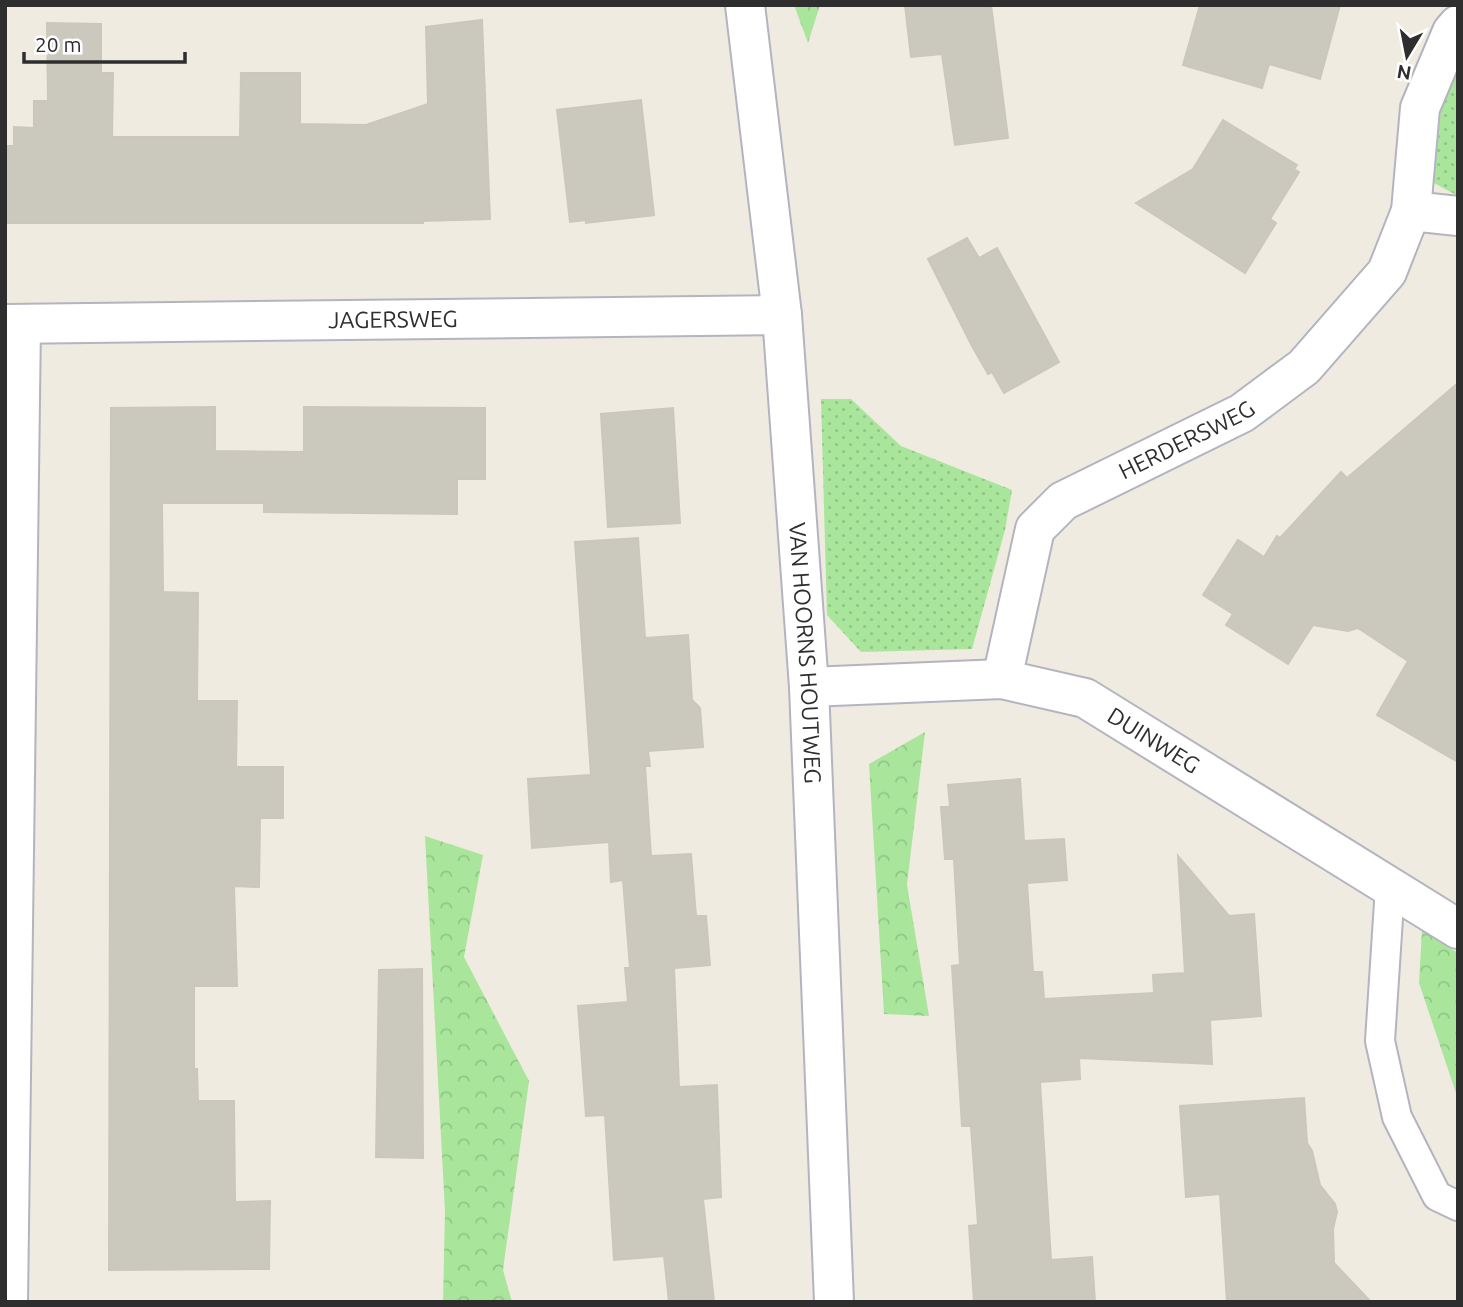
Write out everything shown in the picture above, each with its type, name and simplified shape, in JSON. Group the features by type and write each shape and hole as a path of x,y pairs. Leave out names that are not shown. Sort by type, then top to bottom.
{"street":[{"name":"VAN HOORNS HOUTWEG","path":"746,5 782,316 809,687 834,1302"},
{"name":"HERDERSWEG","path":"1002,679 1035,529 1063,501 1242,413 1304,368 1387,272 1411,211 1420,108 1452,32 1458,25"},
{"path":"1411,211 1458,216"},
{"name":"JAGERSWEG","path":"13,324 782,316"},
{"path":"8,1302 13,324"},
{"name":"DUINWEG","path":"809,687 1002,679 1085,698 1458,929"}],"lane":[{"path":"1390,887 1380,1041 1397,1116 1437,1196 1458,1206"}],"green space":[{"path":"794,5 820,5 808,43"},
{"path":"1458,59 1458,196 1434,183 1442,94"},
{"path":"821,399 851,399 901,446 1012,490 1005,530 972,649 861,652 827,615"},
{"path":"925,732 907,885 929,1016 884,1014 869,764"},
{"path":"425,836 483,855 464,957 529,1081 503,1270 512,1302 443,1302 445,1211"},
{"path":"1422,930 1458,953 1458,1099 1419,983"}],"building":[{"path":"905,5 991,5 1008,138 955,145 942,54 911,57"},
{"path":"1200,5 1340,5 1320,79 1269,64 1262,88 1183,65"},
{"path":"482,20 490,219 423,223 5,223 5,146 14,146 14,127 34,128 34,101 48,101 47,23 101,24 101,73 113,73 112,137 240,137 241,73 300,73 300,124 366,125 428,104 426,27"},
{"path":"641,100 654,215 586,223 586,220 570,222 557,110"},
{"path":"1223,120 1297,165 1294,169 1299,172 1270,219 1276,223 1245,273 1136,203 1193,169"},
{"path":"967,238 979,258 997,248 1059,362 1004,393 992,372 988,374 972,346 928,259"},
{"path":"1458,383 1458,762 1377,715 1408,661 1358,628 1348,631 1313,625 1288,664 1226,625 1233,614 1203,595 1238,540 1264,557 1277,536 1280,538 1341,472 1347,478"},
{"path":"215,407 215,451 304,452 304,407 485,408 485,479 457,479 457,514 264,512 264,503 162,503 163,592 198,593 197,701 237,701 236,767 283,767 283,818 260,818 259,887 234,886 237,986 194,986 194,1069 197,1069 198,1101 234,1101 235,1202 270,1201 269,1269 109,1270 111,408"},
{"path":"673,408 680,523 608,527 601,414"},
{"path":"638,538 645,638 688,635 692,700 700,708 703,747 648,751 650,766 645,766 651,856 691,854 696,916 706,916 710,965 674,968 679,1087 717,1085 721,1197 703,1199 714,1302 669,1302 664,1256 614,1260 605,1115 586,1116 578,1006 628,1002 625,968 630,968 623,880 611,882 609,842 532,848 528,779 591,775 575,542"},
{"path":"1020,779 1024,841 1064,839 1067,880 1027,883 1033,972 1042,972 1044,999 1154,993 1153,975 1185,973 1178,856 1229,916 1254,914 1261,1016 1210,1020 1212,1064 1079,1058 1080,1079 1040,1082 1051,1260 1092,1257 1095,1302 974,1302 969,1226 978,1225 971,1126 962,1126 952,966 960,965 954,859 945,859 941,807 950,807 948,785"},
{"path":"422,969 423,1158 376,1157 379,970"},
{"path":"1304,1098 1307,1143 1312,1151 1320,1185 1335,1204 1337,1212 1333,1229 1334,1263 1371,1302 1227,1302 1220,1194 1186,1197 1180,1106"}]}
